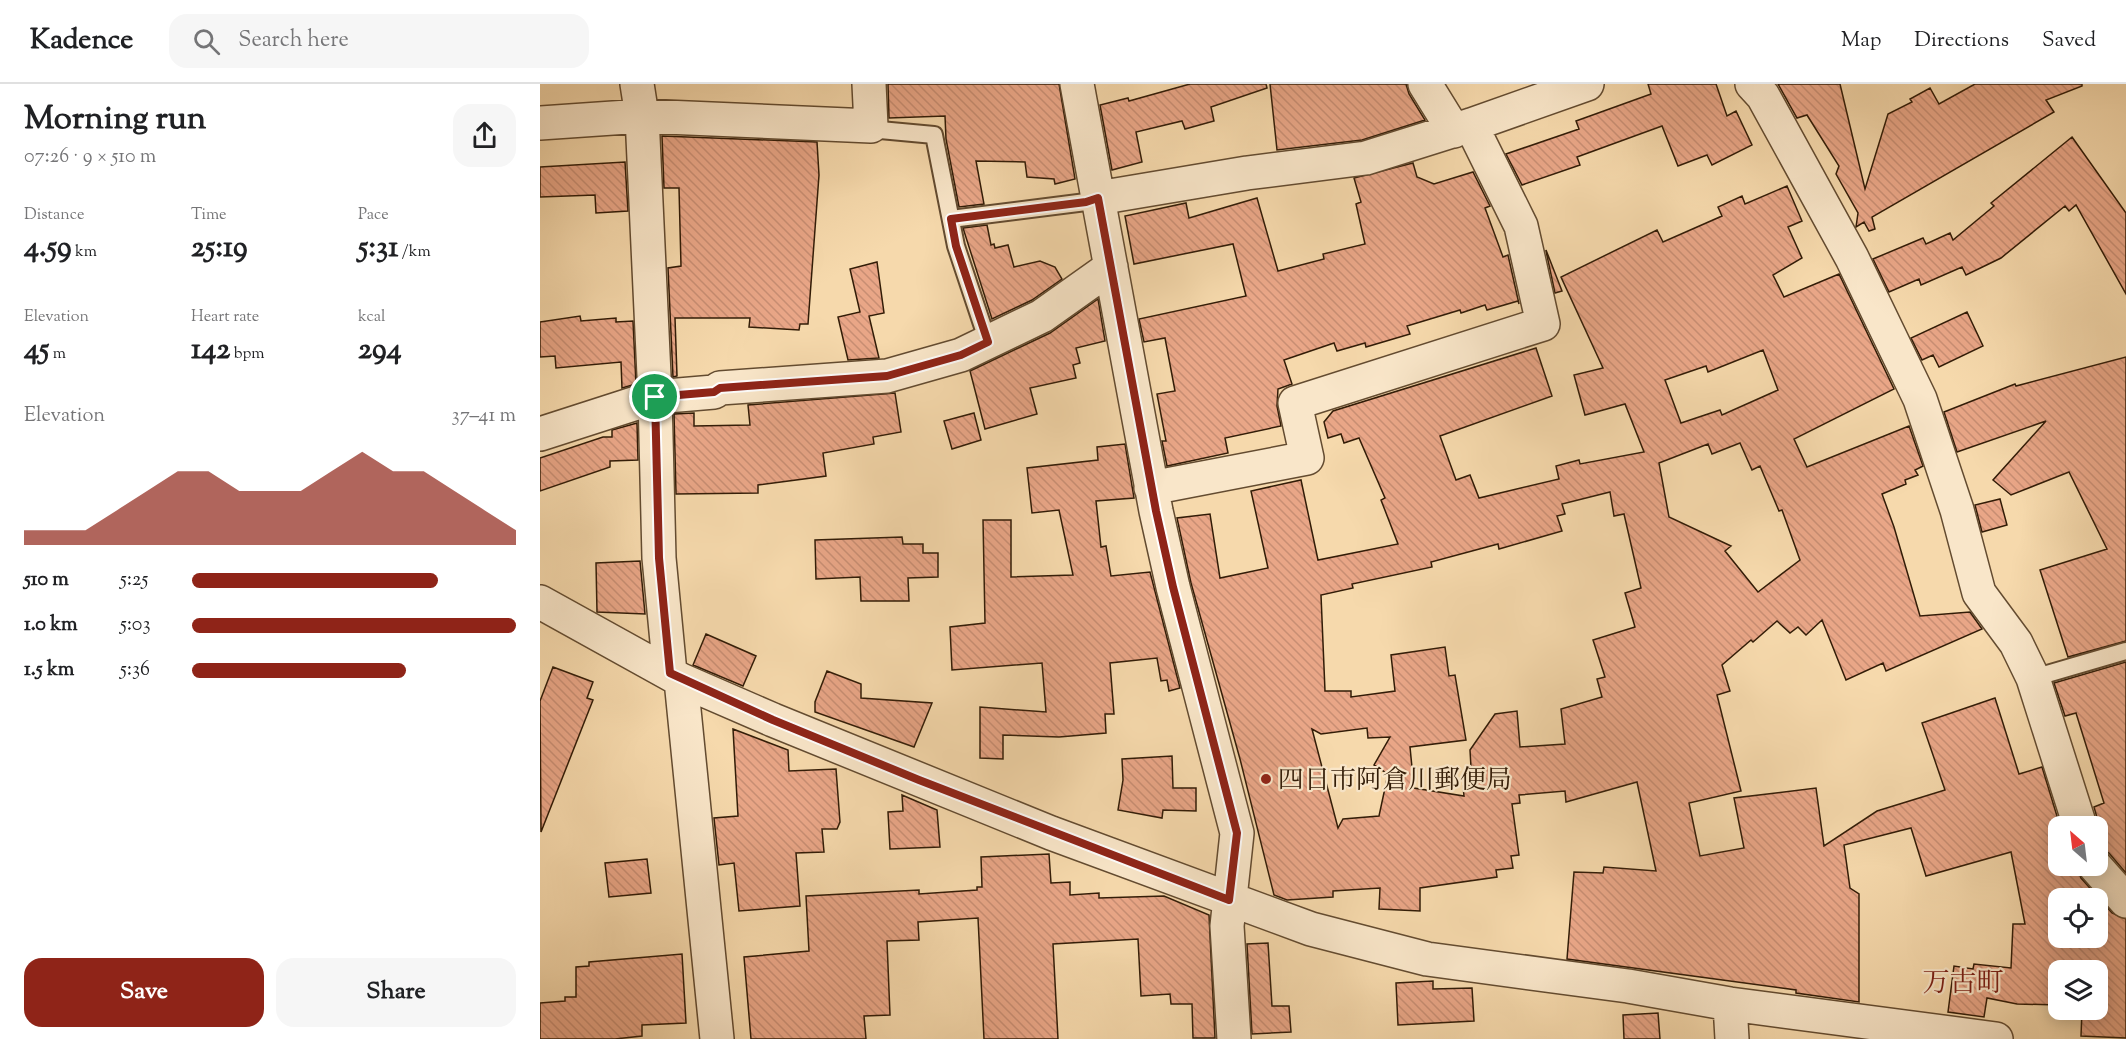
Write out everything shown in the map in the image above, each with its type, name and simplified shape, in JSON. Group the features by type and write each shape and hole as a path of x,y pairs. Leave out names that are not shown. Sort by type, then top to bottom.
{"street":[{"path":"637,84 642,116 655,397 659,558 717,1039"},
{"path":"540,123 642,116 871,126 869,84"},
{"path":"1077,84 1151,488 1173,587 1237,833 1227,926 1234,1039"},
{"path":"1151,488 1307,458 1295,403 1543,324 1521,226 1463,128 1425,84"},
{"path":"1098,198 1247,173 1366,158 1463,128 1587,84"},
{"path":"1752,84 1763,96 1852,258 1920,399 1957,510 1979,594 2016,643 2033,678 2076,816"},
{"path":"540,434 655,397 714,392 720,388 887,376 961,355 1065,302 1111,267"},
{"path":"540,602 675,676 919,780 1229,900 1311,929 1427,959 1628,986 1730,1004 1996,1039"},
{"path":"2103,876 2126,901"},
{"path":"1730,1004 1732,1039"}],"lane":[{"path":"871,126 880,130 934,135 956,246 988,342"},
{"path":"951,219 1086,202 1098,198"},
{"path":"2033,678 2126,651"}],"building":[{"path":"888,84 1059,84 1075,179 1055,184 1054,179 1027,177 1025,162 976,161 984,204 959,207 946,139 945,116 889,118"},
{"path":"1190,84 1266,84 1267,88 1211,107 1214,121 1185,129 1182,121 1136,132 1142,162 1112,170 1100,105 1128,98 1129,101"},
{"path":"1270,84 1406,84 1409,94 1425,120 1362,140 1277,150"},
{"path":"1648,84 1716,84 1727,116 1736,111 1752,145 1712,165 1707,155 1678,166 1662,126 1577,157 1580,165 1522,185 1506,154 1579,129 1576,121 1651,94"},
{"path":"1778,84 1840,84 1865,189 1888,114 1912,102 1910,99 1930,88 1939,104 1975,84 2082,84 2082,86 2046,100 2054,112 1872,217 1875,229 1869,231 1864,222 1856,227 1858,213 1836,174 1839,166 1807,115 1797,118"},
{"path":"662,136 817,142 819,175 808,324 800,324 799,330 749,327 750,318 675,318 677,376 673,377 668,268 681,266 679,188 664,188"},
{"path":"2072,137 2126,213 2126,294 2076,205 2069,211 2065,206 2001,258 1966,275 1962,267 1921,285 1919,279 1889,292 1873,259 1923,238 1926,244 1950,233 1953,240 1994,206 1991,203"},
{"path":"625,162 628,211 596,213 595,195 540,197 540,167"},
{"path":"1413,163 1417,177 1434,184 1473,172 1490,206 1485,208 1503,257 1508,255 1519,304 1518,301 1487,310 1485,305 1461,313 1460,310 1407,326 1410,334 1366,347 1365,343 1337,351 1334,343 1284,360 1292,384 1278,389 1277,406 1281,426 1225,438 1228,453 1167,466 1162,441 1166,441 1157,394 1175,391 1165,338 1144,342 1139,319 1246,296 1233,244 1134,264 1125,216 1186,203 1189,218 1257,198 1278,271 1324,259 1323,254 1365,244 1356,204 1361,202 1354,178"},
{"path":"1787,186 1802,221 1788,227 1802,258 1773,275 1784,297 1839,274 1894,389 1794,439 1807,467 1909,426 1923,466 1915,470 1918,475 1905,480 1906,484 1882,494 1920,616 1970,612 1982,629 1886,671 1883,663 1846,680 1822,620 1806,635 1798,627 1790,633 1777,621 1753,642 1751,640 1722,665 1730,691 1717,695 1741,791 1689,803 1700,856 1744,848 1734,798 1816,788 1824,846 1877,811 1945,790 1922,723 1995,698 2019,774 2042,767 2057,816 2048,816 2048,876 2080,876 2090,888 2048,888 2048,948 2108,948 2108,908 2112,913 2126,919 2126,1038 2081,1036 2082,1020 2108,1020 2108,960 2048,960 2048,1005 2017,1004 1987,998 1984,1017 1948,1012 1954,966 1973,969 1974,964 2011,968 2013,924 2025,924 2011,852 1926,876 1911,828 1844,845 1850,888 1859,894 1859,1002 1796,993 1796,990 1567,959 1574,872 1603,873 1604,867 1656,871 1637,782 1566,802 1565,791 1519,795 1520,803 1512,804 1519,855 1511,856 1513,868 1496,870 1497,877 1420,888 1420,911 1379,909 1380,888 1333,891 1333,897 1287,900 1274,895 1240,759 1191,583 1177,518 1210,514 1220,578 1268,568 1251,491 1301,480 1318,560 1398,544 1381,500 1385,498 1359,438 1344,443 1341,434 1328,438 1324,422 1333,411 1536,348 1552,396 1440,436 1456,480 1470,475 1479,498 1559,479 1556,466 1579,460 1580,464 1644,452 1625,404 1585,415 1574,375 1603,368 1561,277 1657,230 1663,242 1722,216 1718,207 1742,196 1745,204","holes":["1763,350 1778,390 1722,415 1720,410 1681,423 1665,380 1706,366 1708,372","1740,443 1752,470 1760,466 1779,511 1782,510 1800,560 1758,592 1725,551 1731,546 1669,517 1659,463 1708,444 1712,454","1610,492 1614,516 1624,514 1641,588 1625,593 1635,627 1593,640 1605,677 1597,679 1602,697 1561,709 1565,744 1520,747 1517,711 1495,714 1470,750 1472,785 1463,786 1464,796 1414,788 1410,747 1466,740 1455,675 1449,676 1445,647 1391,655 1395,691 1351,697 1351,691 1325,691 1321,595 1353,588 1352,584 1432,567 1431,562 1498,544 1499,549 1562,531 1557,516 1565,514 1562,504","1367,728 1368,738 1390,737 1374,765 1388,774 1379,816 1343,819 1338,828 1312,729 1321,734"]},
{"path":"987,225 991,245 994,244 995,248 1008,245 1014,267 1040,261 1055,267 1062,279 1032,300 992,319 963,228"},
{"path":"1546,250 1562,291 1555,293"},
{"path":"877,262 884,313 869,316 879,358 848,360 838,317 860,312 850,269"},
{"path":"1098,299 1105,341 1076,348 1080,363 1073,365 1076,378 1030,388 1037,414 985,429 970,371 1050,333"},
{"path":"1967,312 1983,346 1939,367 1933,355 1922,360 1911,338"},
{"path":"580,316 581,321 616,318 616,322 633,321 636,384 622,388 621,362 556,368 555,356 540,357 540,322"},
{"path":"2126,357 2126,641 2068,657 2040,570 2107,549 2069,472 2011,495 1993,480 2046,421 1957,452 1944,412 2015,384 2016,386"},
{"path":"895,393 901,432 873,437 874,444 823,453 826,476 758,485 758,493 676,494 674,414 694,413 694,426 750,425 748,405"},
{"path":"974,413 981,440 952,449 944,421"},
{"path":"637,423 638,460 610,461 610,467 540,491 540,458 603,437 612,437 612,430"},
{"path":"1125,444 1134,498 1096,501 1101,547 1106,546 1111,576 1150,572 1180,688 1169,691 1167,680 1161,681 1157,658 1110,663 1114,714 1105,714 1106,733 1059,737 1003,735 1003,759 980,758 980,707 1046,712 1042,663 952,670 950,627 985,623 983,520 1011,520 1011,577 1073,575 1059,510 1032,513 1027,468 1098,460 1097,447"},
{"path":"2000,499 2007,525 1982,532 1975,505"},
{"path":"902,537 903,544 923,544 923,553 938,553 938,577 908,578 909,601 861,601 860,577 816,579 815,540"},
{"path":"640,561 645,614 597,612 596,563"},
{"path":"706,634 756,656 743,686 693,665"},
{"path":"2126,662 2126,873 2108,853 2108,816 2097,816 2094,807 2104,803 2076,713 2065,716 2054,683"},
{"path":"553,667 593,682 587,698 593,700 541,832 540,701"},
{"path":"827,671 861,684 861,698 932,703 914,747 815,712 815,702"},
{"path":"733,729 788,750 789,771 836,769 840,822 837,829 822,829 824,852 796,853 800,906 739,911 734,863 719,865 714,818 738,816"},
{"path":"1172,756 1173,788 1196,788 1196,811 1163,810 1162,818 1118,810 1123,780 1122,759"},
{"path":"902,795 937,810 940,847 890,849 888,812 903,811"},
{"path":"1049,854 1051,883 1070,882 1070,895 1099,893 1099,898 1164,896 1209,915 1215,1038 1193,1038 1192,1004 1171,1004 1170,994 1141,996 1138,939 1053,944 1058,1039 984,1039 978,918 918,922 919,940 887,941 890,1015 864,1016 866,1039 751,1039 744,957 809,951 806,896 919,890 919,894 977,890 977,887 982,887 981,857"},
{"path":"647,859 651,893 609,897 605,863"},
{"path":"1268,943 1272,1006 1289,1006 1291,1032 1252,1034 1247,944"},
{"path":"682,954 686,1023 642,1025 642,1036 615,1039 540,1039 540,1003 565,1001 565,997 576,997 576,967 589,966 589,962"},
{"path":"1433,981 1433,989 1472,988 1474,1021 1398,1025 1396,983"},
{"path":"1658,1013 1660,1039 1624,1039 1623,1015"}],"place":[{"name":"四日市阿倉川郵便局","path":"1266,779"}],"district":[{"name":"万古町","path":"1963,982"}],"route":[{"path":"1098,198 1156,511 1173,587 1237,833 1229,900 919,780 773,720 681,680 670,673 659,558 655,397 714,392 720,388 887,376 961,355 988,342 956,246 951,219 1086,202 1098,198"}]}
